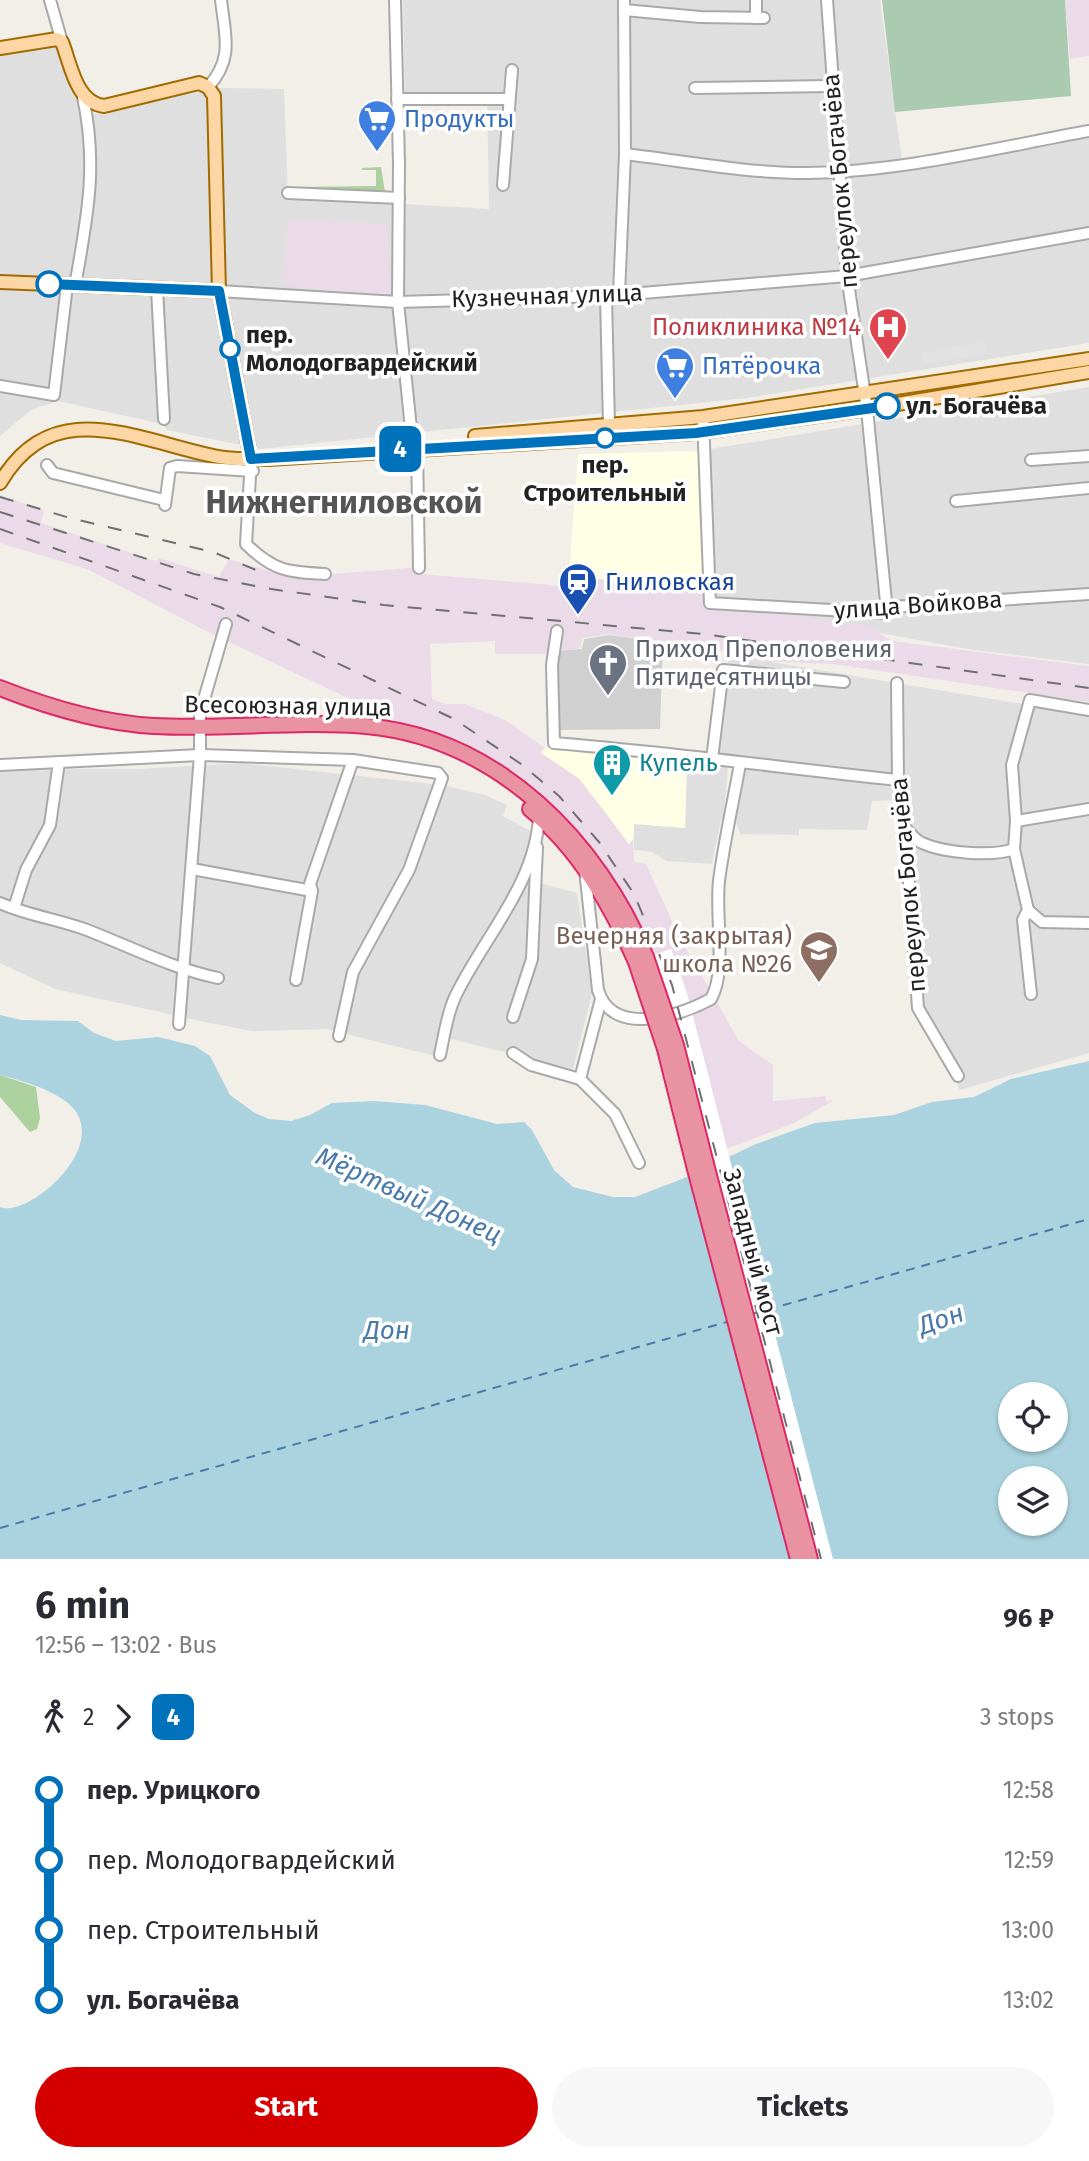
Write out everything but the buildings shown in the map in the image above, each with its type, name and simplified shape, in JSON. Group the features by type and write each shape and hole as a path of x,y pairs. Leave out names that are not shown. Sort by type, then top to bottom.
{"highway":[{"name":"Всесоюзная улица","path":"0,688 71,712 151,726 198,732 364,726 420,735 454,749 510,781 546,809 632,922 641,960"},
{"name":"Всесоюзная улица","path":"0,696 60,717 103,727 365,736 418,745 449,757 506,789 592,871"},
{"name":"Западный мост","path":"641,960 798,1559"},
{"name":"Западный мост","path":"641,960 676,1045 810,1559"}],"main road":[{"path":"0,48 52,38 62,42 83,97 93,105 104,106 199,83 208,87 214,100 219,291 252,461"},
{"name":"Кузнечная улица","path":"0,282 219,291"},
{"path":"0,483 26,450 55,433 79,428 117,431 212,456 252,461 703,417 865,395 1089,359"},
{"path":"415,445 704,432 867,409 1089,372"},
{"path":"0,468 7,458 35,435 52,426 78,420 117,424 252,461"}],"street":[{"path":"208,87 225,64 226,45 221,0"},
{"path":"395,0 398,302 415,445 419,568"},
{"path":"619,295 625,154 624,5 700,18 760,18 756,0"},
{"name":"переулок Богачёва","path":"827,0 831,86 847,276 867,409 887,612"},
{"path":"55,1 62,42"},
{"path":"502,185 512,70"},
{"path":"695,88 831,86"},
{"path":"0,386 54,395 71,286 92,188 93,156 83,97"},
{"path":"397,99 508,99"},
{"path":"625,154 802,173 838,172 900,166 1089,131"},
{"path":"288,193 399,198"},
{"name":"Кузнечная улица","path":"219,291 398,302 606,296 847,276 1089,233"},
{"path":"157,289 164,419"},
{"path":"606,296 609,426"},
{"path":"703,417 704,432"},
{"name":"улица Войкова","path":"704,432 710,603 748,608 887,612 892,607 1089,594"},
{"path":"1031,460 1089,456"},
{"path":"47,465 53,473 165,503 170,468 252,461 246,544 262,560 282,571 325,574"},
{"path":"956,501 1089,488"},
{"path":"179,1024 200,755 198,732 226,624"},
{"path":"557,631 552,665 554,743 898,780"},
{"path":"712,759 723,670 844,682"},
{"name":"переулок Богачёва","path":"897,683 898,780 905,828 918,1008 958,1076"},
{"path":"1089,710 1030,700 1012,765 1016,821 1014,849 1028,910 1042,922 1089,923"},
{"path":"0,765 200,755 353,760 429,770 442,778 408,870 353,972 339,1036"},
{"path":"296,980 312,891 310,884 353,760"},
{"path":"15,908 26,870 50,825 59,762"},
{"path":"601,999 617,1016 638,1020 692,1009 710,999 720,975 716,917 718,893 740,764"},
{"path":"1016,821 1089,809"},
{"path":"513,1017 532,959 539,823"},
{"path":"440,1055 455,998 523,877 539,823"},
{"path":"905,828 922,843 977,854 999,854 1014,849"},
{"path":"191,869 312,891"},
{"path":"580,1079 601,999 592,871"},
{"path":"0,903 88,930 183,971 218,978"},
{"path":"1028,910 1023,920 1031,995"},
{"path":"513,1053 531,1065 580,1079 615,1114 639,1163"}],"shaded area":[{"path":"403,0 880,0 903,168 1089,133 1089,343 747,398 261,449 167,430 162,424 58,401 31,410 0,436 0,54 57,44 85,116 219,88 284,89 288,197 489,209 487,98 405,97"},
{"path":"882,0 1065,0 1071,96 895,112"},
{"path":"1065,0 1089,0 1089,56 1070,59"},
{"path":"288,219 386,224 391,297 288,286 284,281"},
{"path":"985,342 987,353 924,364 922,353"},
{"path":"1089,387 1089,664 974,650 711,603 710,449"},
{"path":"698,451 699,516 703,516 707,589 569,576 578,454"},
{"path":"0,495 44,510 41,523 156,561 159,558 219,577 229,559 272,572 318,575 410,568 420,564 420,574 563,586 565,575 707,589 716,603 868,626 892,641 1089,666 1089,702 834,664 728,660 728,651 635,641 610,634 582,638 580,648 554,654 495,654 495,641 430,644 432,699 446,704 465,704 505,720 545,748 541,752 579,779 629,843 633,839 634,862 646,864 679,936 739,1041 773,1065 773,1101 826,1096 826,1101 834,1100 794,1123 713,1154 674,1009 542,801 409,727 210,633 87,569 0,543"},
{"name":"Приход Преполовения Пятидесятницы","path":"609,635 663,643 660,729 555,730 559,651 582,649 584,639"},
{"path":"729,655 1089,715 1089,1053 960,1090 919,1006 907,775 718,753"},
{"path":"545,748 687,761 685,828 634,824 633,839 629,844 580,779 541,753"},
{"path":"687,761 728,765 724,818 721,819 712,864 666,861 652,852 634,850 634,824 685,828"},
{"path":"241,763 442,785 485,795 507,805 503,816 534,833 521,878 577,893 592,994 573,1069 443,1037 435,1056 326,1029 252,1031 55,989 0,963 0,769 139,769"},
{"path":"743,769 894,785 897,800 872,801 867,830 799,829 799,835 740,834 736,822"}],"green space":[{"path":"381,167 385,192 297,191 297,187 376,186 376,170 362,168"},
{"path":"0,1075 36,1087 40,1118 37,1129 30,1132 0,1097"}],"water":[{"name":"Дон","path":"0,1015 21,1020 78,1021 94,1033 116,1041 158,1037 195,1046 210,1056 230,1095 255,1113 269,1119 291,1121 310,1115 332,1103 374,1101 425,1105 497,1124 524,1122 532,1130 554,1170 573,1187 613,1197 635,1197 682,1179 756,1144 815,1123 894,1115 932,1102 974,1097 1011,1079 1089,1061 1089,1559 0,1559 0,1207 13,1208 46,1191 62,1176 74,1158 81,1140 80,1121 70,1105 46,1090 0,1075"}],"pier":[{"path":"671,949 687,993 833,1559 792,1559 651,956"}],"ferry route":[{"path":"752,1314 1089,1219"},
{"path":"0,1528 730,1321"}],"railway":[{"path":"0,497 70,518 213,552 263,573"},
{"path":"0,512 194,574 271,589 384,605 703,634 1089,688"},
{"path":"0,529 220,607 454,719 521,764 559,796 599,842 634,894 672,985 821,1559"}],"bus line":[{"name":"4","path":"49,284 219,291 251,459 696,433 887,406"}],"place":[{"name":"Продукты","path":"377,153"},
{"name":"пер. Молодогвардейский","path":"230,349"},
{"name":"Поликлиника №14","path":"888,361"},
{"name":"Пятёрочка","path":"675,400"},
{"name":"ул. Богачёва","path":"887,406"},
{"name":"пер. Строительный","path":"605,438"},
{"name":"Гниловская","path":"578,616"},
{"name":"Приход Преполовения Пятидесятницы","path":"608,697"},
{"name":"Купель","path":"612,797"},
{"name":"Вечерняя (закрытая) школа №26","path":"819,984"}],"district":[{"name":"Нижнегниловской","path":"344,502"}],"water label":[{"name":"Мёртвый Донец","path":"409,1195"}]}
